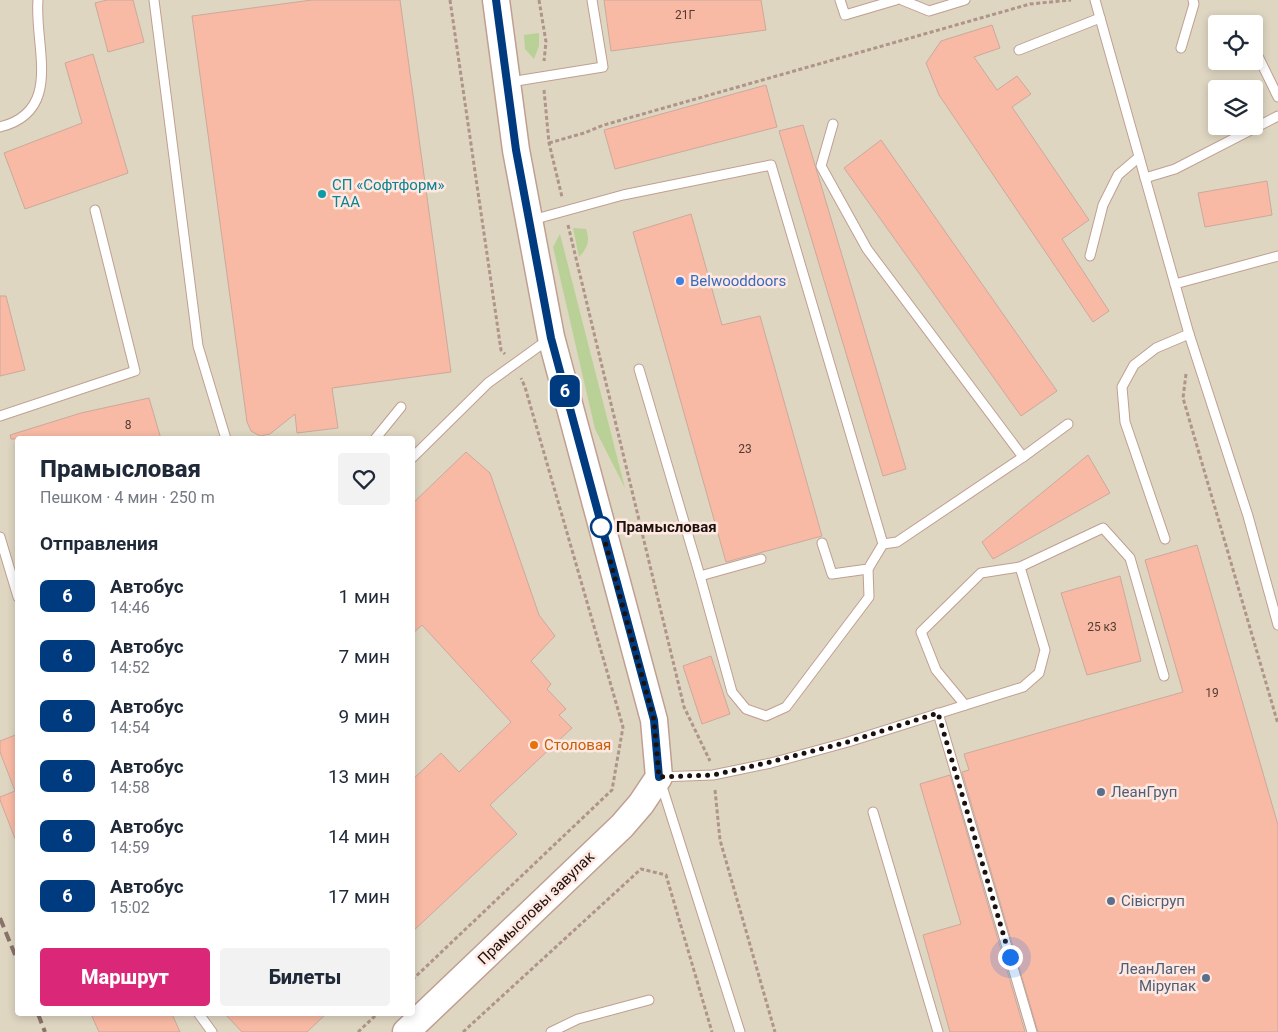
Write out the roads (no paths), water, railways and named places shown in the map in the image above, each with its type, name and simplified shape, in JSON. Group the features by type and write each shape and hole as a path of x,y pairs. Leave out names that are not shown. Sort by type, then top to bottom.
{"main road":[{"path":"496,0 516,150 551,338 654,720 659,777"},
{"name":"Прамысловы завулак","path":"406,1032 622,826 641,804 659,777"}],"lane":[{"path":"0,127 12,124 35,106 42,82 37,0"},
{"path":"154,0 198,346 225,436"},
{"path":"507,82 603,66 592,0"},
{"path":"840,0 845,15 896,0"},
{"path":"902,0 929,11 965,0"},
{"path":"1095,0 1189,334 1248,516 1278,624"},
{"path":"1180,48 1194,4 1193,0"},
{"path":"1019,50 1100,18"},
{"path":"1263,66 1278,97"},
{"path":"1145,178 1175,169 1278,116"},
{"path":"833,124 820,166 863,241 1023,457"},
{"path":"1090,256 1103,205 1118,176 1139,157"},
{"path":"530,221 623,195 771,165 883,544 868,569 869,597 786,707 766,716 746,709 732,692 640,369"},
{"path":"0,416 135,371 95,210"},
{"path":"1175,284 1278,256"},
{"path":"1166,539 1125,422 1122,387 1134,365 1156,348 1189,334"},
{"path":"415,455 488,383 551,338"},
{"path":"377,436 401,407"},
{"path":"883,544 897,542 1023,457 1068,424"},
{"path":"965,705 936,670 921,632 981,573 1020,567 1103,528 1130,558 1164,676"},
{"path":"0,537 15,587"},
{"path":"822,543 832,574 868,569"},
{"path":"700,576 761,559"},
{"path":"740,1032 659,777 713,775 840,744 1023,687 1038,673 1045,650 1020,567"},
{"path":"938,713 1032,1032"},
{"path":"873,812 938,1032"},
{"path":"551,1032 578,1019 648,1000"},
{"path":"200,1016 212,1032"}],"railway":[{"path":"0,918 15,955"},
{"path":"39,1016 45,1032"}],"place":[{"name":"СП «Софтформ» ТАА","path":"322,194"},
{"name":"Belwooddoors","path":"680,281"},
{"name":"Прамысловая","path":"601,527"},
{"name":"Столовая","path":"534,745"},
{"name":"ЛеанГруп","path":"1101,792"},
{"name":"Сівісгруп","path":"1111,901"},
{"name":"ЛеанЛаген Мірупак","path":"1206,978"}]}
